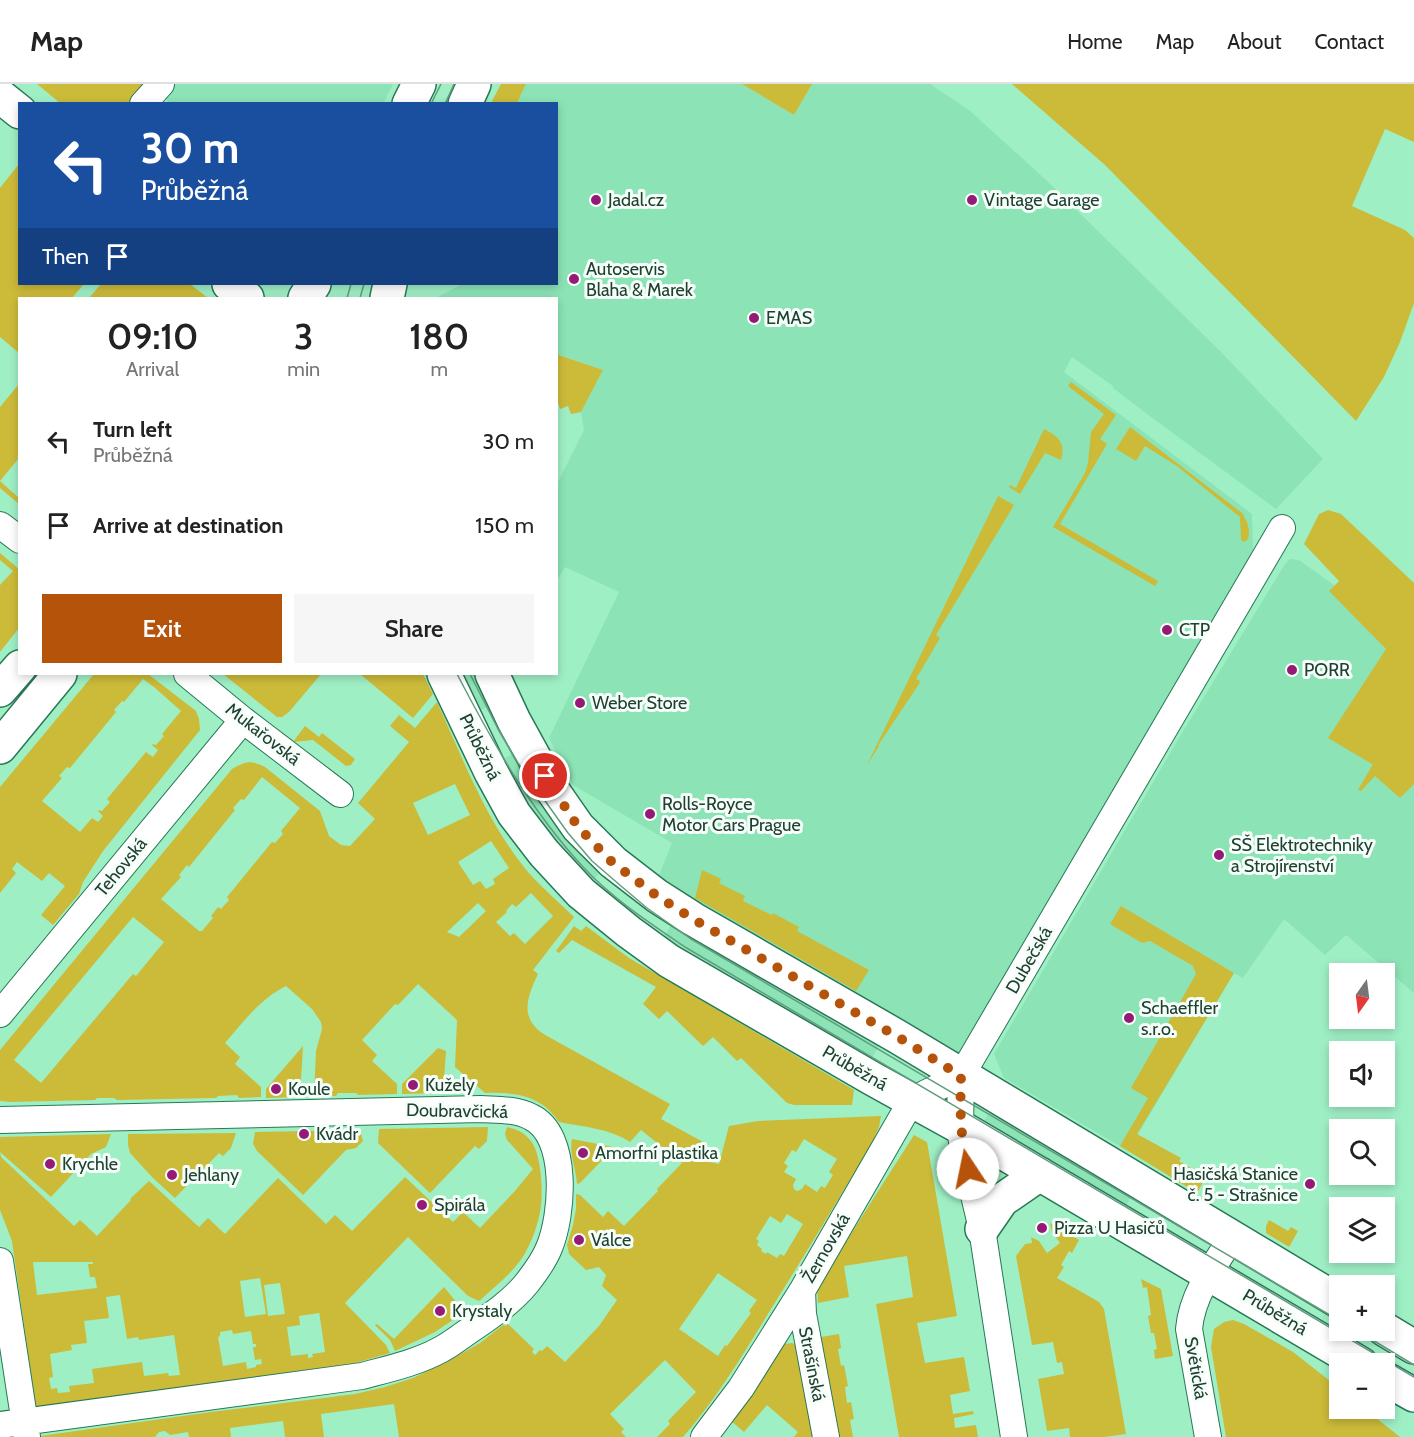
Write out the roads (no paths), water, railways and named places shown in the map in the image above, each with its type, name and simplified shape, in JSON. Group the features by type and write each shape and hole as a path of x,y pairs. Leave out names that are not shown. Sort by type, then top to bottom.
{"main road":[{"path":"410,102 419,84"},
{"path":"466,102 474,84"},
{"path":"0,96 18,110"},
{"path":"230,285 246,297"},
{"path":"0,690 18,669"},
{"path":"0,747 59,675"},
{"name":"Průběžná","path":"444,675 514,814 544,853 581,893 629,932 669,960 960,1127 1342,1353"},
{"path":"492,675 514,721 553,790 578,827 612,862 657,896 898,1037 1329,1295"},
{"path":"982,1229 1002,1200 1040,1174"},
{"path":"1395,1336 1414,1347"},
{"path":"1395,1384 1414,1395"}],"street":[{"path":"145,102 161,84"},
{"path":"0,525 18,538"},
{"name":"Dubečská","path":"1014,1437 982,1229 963,1149 960,1127 961,1076 1282,528"},
{"name":"Mukařovská","path":"188,675 340,794"},
{"name":"Tehovská","path":"0,1014 243,720"},
{"path":"912,1100 961,1076"},
{"name":"Žernovská","path":"704,1437 741,1388 802,1291 912,1100"},
{"name":"Doubravčická","path":"0,1120 481,1109 517,1112 532,1117 546,1129 557,1153 560,1181 558,1217 549,1249 527,1283 497,1312 440,1350 398,1367 362,1376 17,1428"},
{"name":"Světická","path":"1208,1437 1189,1329 1190,1315 1200,1291 1232,1238"},
{"path":"0,1261 17,1428"},
{"name":"Strašínská","path":"802,1291 803,1314 826,1437"}],"tram line":[{"path":"432,102 441,84"},
{"path":"446,102 454,84"},
{"path":"347,297 351,285"},
{"path":"360,297 364,285"},
{"path":"458,675 499,751 547,823 584,868 632,910 685,947 1414,1377"},
{"path":"471,675 518,763 568,833 592,861 647,908 691,939 1329,1315"},
{"path":"1374,1341 1414,1365"}],"place":[{"name":"Jadal.cz","path":"596,200"},
{"name":"Vintage Garage","path":"972,200"},
{"name":"Autoservis Blaha & Marek","path":"574,279"},
{"name":"EMAS","path":"754,318"},
{"name":"CTP","path":"1167,630"},
{"name":"PORR","path":"1292,670"},
{"name":"Weber Store","path":"580,703"},
{"name":"Rolls-Royce Motor Cars Prague","path":"650,814"},
{"name":"SŠ Elektrotechniky a Strojírenství","path":"1219,855"},
{"name":"Schaeffler s.r.o.","path":"1129,1018"},
{"name":"Kužely","path":"413,1085"},
{"name":"Koule","path":"276,1089"},
{"name":"Kvádr","path":"304,1134"},
{"name":"Amorfní plastika","path":"583,1153"},
{"name":"Krychle","path":"50,1164"},
{"name":"Jehlany","path":"172,1175"},
{"name":"Hasičská Stanice č. 5 - Strašnice","path":"1310,1184"},
{"name":"Spirála","path":"422,1205"},
{"name":"Pizza U Hasičů","path":"1042,1228"},
{"name":"Válce","path":"579,1240"},
{"name":"Krystaly","path":"440,1311"}]}
